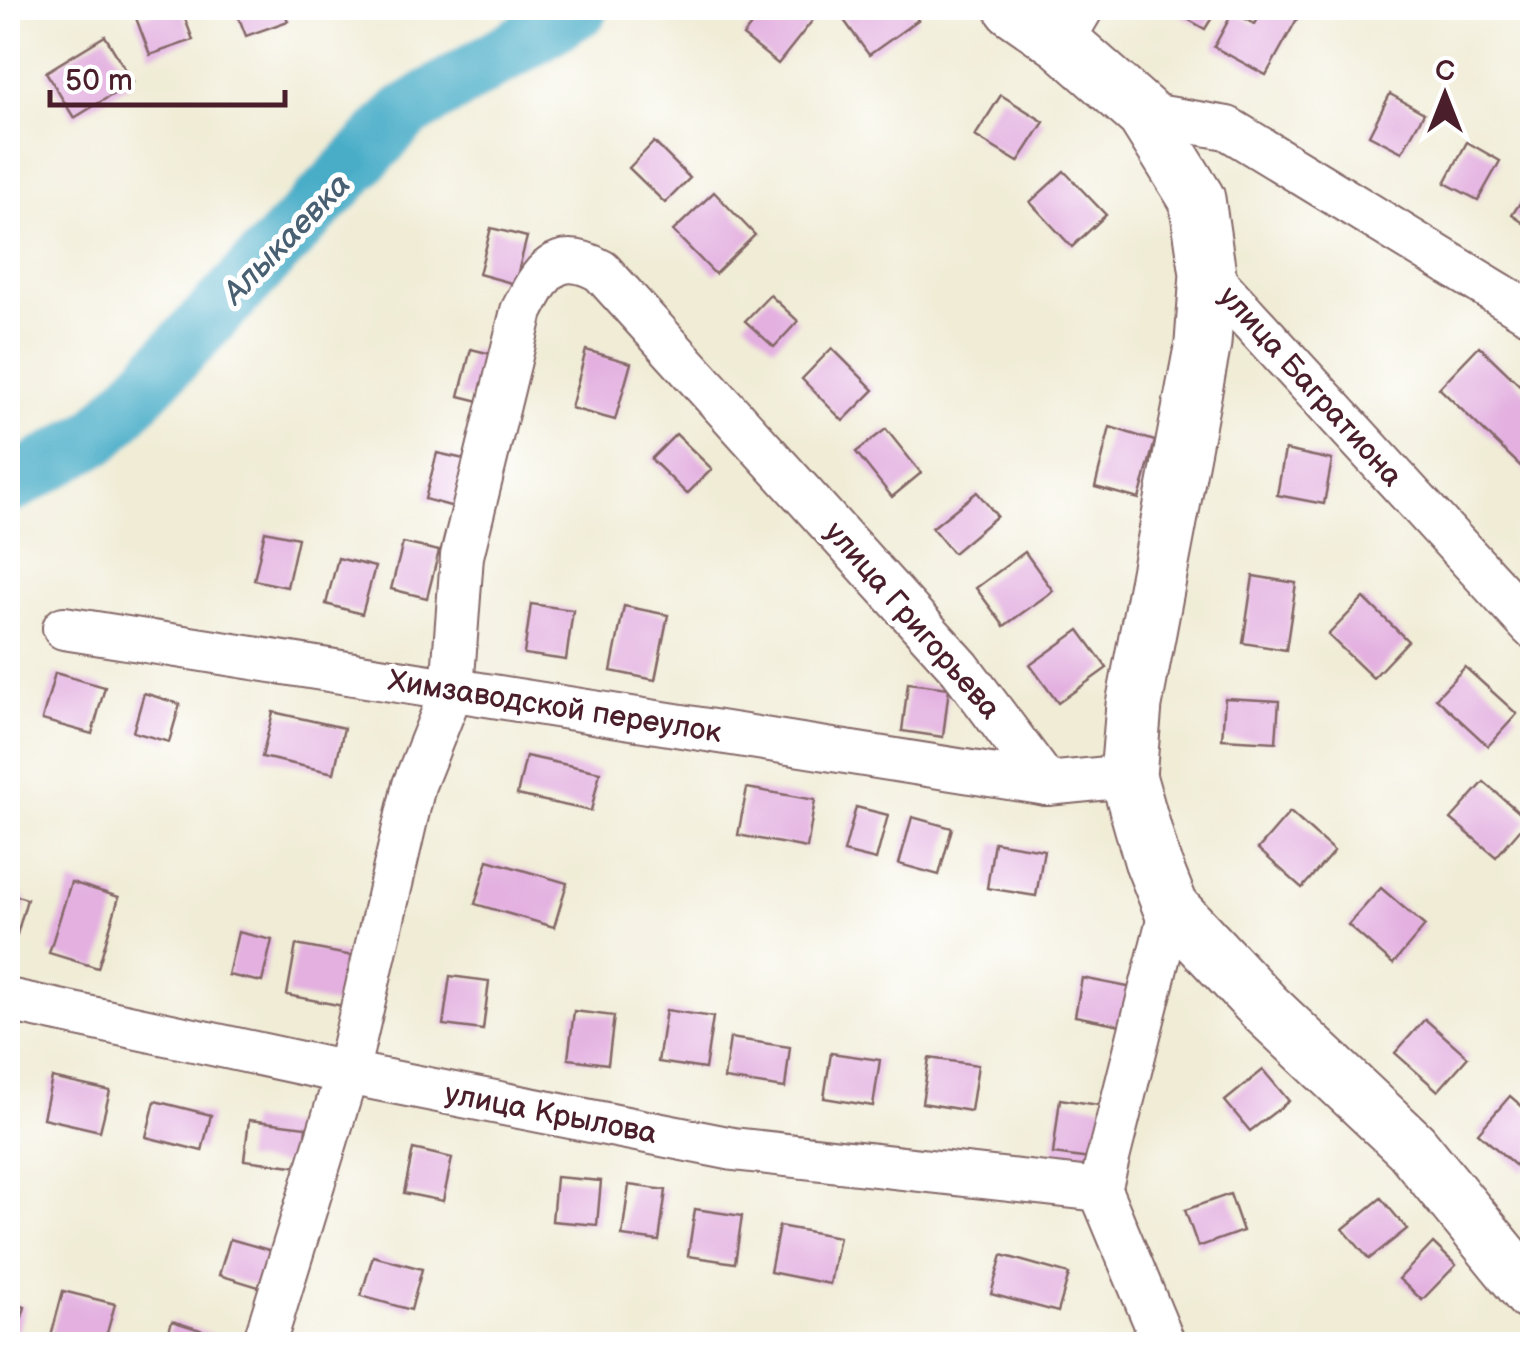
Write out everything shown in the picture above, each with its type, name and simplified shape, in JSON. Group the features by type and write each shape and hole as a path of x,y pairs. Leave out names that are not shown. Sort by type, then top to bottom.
{"main road":[{"name":"улица Багратиона","path":"1013,8 1072,24 1144,114 1197,200 1208,274"},
{"path":"1208,274 1203,343 1134,705 1128,776 1152,860 1171,908 1265,1008 1412,1146 1532,1294"}],"street":[{"path":"1144,114 1227,128 1532,314"},
{"name":"улица Григорьева","path":"452,690 462,556 522,311 540,276 562,261 581,260 600,270 960,668 1047,784"},
{"name":"улица Багратиона","path":"1208,274 1532,627"},
{"name":"Химзаводской переулок","path":"64,628 1047,784"},
{"path":"264,1344 346,1073 414,785 452,690"},
{"path":"1047,784 1128,776"},
{"path":"1164,1344 1100,1190 1171,908"},
{"name":"улица Крылова","path":"8,1000 346,1073 733,1149 1100,1190"}],"building":[{"path":"166,8 181,8 193,40 150,55 136,18"},
{"path":"235,8 283,8 288,21 246,36"},
{"path":"765,8 820,11 778,64 743,36"},
{"path":"854,8 909,8 918,20 869,55 841,16"},
{"path":"1168,8 1218,8 1205,29"},
{"path":"1264,8 1303,8 1266,75 1214,47 1233,12 1255,24"},
{"path":"105,36 133,82 74,118 46,72"},
{"path":"1390,94 1424,113 1402,152 1369,135"},
{"path":"1001,95 1044,122 1018,162 975,136"},
{"path":"654,142 690,178 665,203 629,168"},
{"path":"1467,142 1500,161 1478,200 1445,183"},
{"path":"1064,171 1106,215 1072,247 1030,202"},
{"path":"1532,185 1532,229 1512,215"},
{"path":"714,192 755,235 715,274 673,231"},
{"path":"491,228 527,237 515,284 479,274"},
{"path":"770,295 798,321 774,347 745,321"},
{"path":"1479,346 1532,397 1532,477 1439,388"},
{"path":"832,348 874,390 843,421 802,379"},
{"path":"471,349 507,358 495,405 459,396"},
{"path":"586,350 631,363 615,420 571,408"},
{"path":"1110,427 1155,441 1139,499 1095,487"},
{"path":"886,429 921,473 892,497 856,452"},
{"path":"676,434 712,469 687,494 651,459"},
{"path":"1285,450 1332,460 1324,504 1277,495"},
{"path":"437,453 473,461 461,509 425,499"},
{"path":"977,492 997,516 953,553 932,528"},
{"path":"265,531 298,538 287,587 254,580"},
{"path":"403,543 439,551 427,598 391,589"},
{"path":"1025,552 1053,591 1004,626 976,588"},
{"path":"338,558 375,567 362,614 326,604"},
{"path":"1253,576 1296,583 1286,650 1243,643"},
{"path":"1364,598 1408,641 1373,678 1328,635"},
{"path":"531,604 573,610 566,660 524,654"},
{"path":"624,606 668,615 655,680 611,671"},
{"path":"1079,630 1107,668 1058,703 1030,665"},
{"path":"1465,667 1517,714 1488,746 1436,698"},
{"path":"55,673 105,687 92,734 42,720"},
{"path":"908,683 949,688 943,737 902,731"},
{"path":"144,693 180,704 169,742 133,732"},
{"path":"1225,698 1279,701 1276,742 1222,739"},
{"path":"273,712 344,728 334,773 262,757"},
{"path":"526,756 600,772 591,811 517,795"},
{"path":"1484,782 1528,820 1496,857 1451,819"},
{"path":"747,788 815,800 807,848 738,835"},
{"path":"856,807 888,815 876,860 844,852"},
{"path":"1290,812 1334,851 1302,888 1258,849"},
{"path":"912,817 952,828 939,875 899,864"},
{"path":"994,842 1044,850 1036,896 987,888"},
{"path":"488,860 567,883 554,927 475,904"},
{"path":"71,882 119,897 98,968 49,953"},
{"path":"1381,888 1425,926 1393,964 1348,925"},
{"path":"8,893 27,899 14,945 8,943"},
{"path":"238,932 272,940 262,982 228,975"},
{"path":"296,945 358,957 348,1007 287,995"},
{"path":"450,976 489,981 483,1030 443,1025"},
{"path":"1082,978 1133,988 1126,1026 1075,1016"},
{"path":"666,1010 713,1017 705,1069 658,1062"},
{"path":"574,1011 614,1016 608,1064 568,1059"},
{"path":"1425,1019 1468,1057 1438,1091 1395,1053"},
{"path":"730,1038 790,1047 785,1088 724,1079"},
{"path":"831,1053 880,1060 873,1106 824,1098"},
{"path":"929,1058 978,1065 971,1111 922,1103"},
{"path":"1263,1070 1289,1101 1250,1131 1225,1101"},
{"path":"52,1078 110,1091 100,1131 43,1118"},
{"path":"1510,1096 1532,1115 1532,1161 1523,1172 1478,1133"},
{"path":"1060,1099 1105,1106 1098,1160 1053,1154"},
{"path":"155,1101 211,1115 202,1151 146,1137"},
{"path":"249,1120 306,1127 302,1167 244,1160"},
{"path":"413,1149 452,1158 443,1201 404,1193"},
{"path":"556,1177 601,1181 597,1225 552,1221"},
{"path":"629,1185 666,1190 659,1241 622,1236"},
{"path":"1230,1194 1243,1231 1198,1247 1185,1210"},
{"path":"1381,1198 1407,1229 1369,1259 1343,1229"},
{"path":"695,1209 742,1216 735,1263 688,1256"},
{"path":"779,1226 839,1237 830,1284 770,1272"},
{"path":"230,1239 276,1252 265,1289 219,1275"},
{"path":"1433,1243 1456,1265 1422,1300 1399,1279"},
{"path":"1002,1255 1069,1274 1058,1312 991,1294"},
{"path":"373,1256 422,1269 411,1310 361,1296"},
{"path":"63,1291 115,1304 104,1344 49,1344"},
{"path":"8,1301 25,1307 14,1344 8,1344"},
{"path":"172,1321 213,1334 210,1344 165,1344"}],"waterway":[{"name":"Алыкаевка","path":"8,486 99,435 405,113 580,8"}]}
